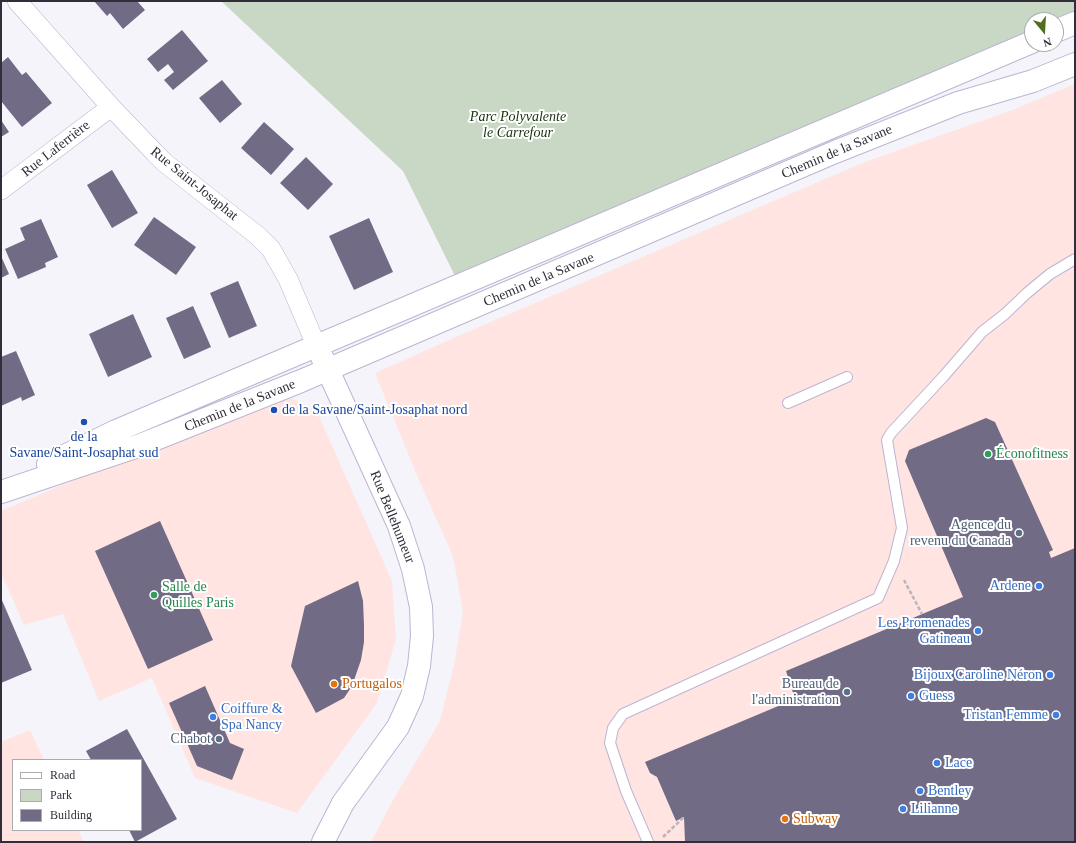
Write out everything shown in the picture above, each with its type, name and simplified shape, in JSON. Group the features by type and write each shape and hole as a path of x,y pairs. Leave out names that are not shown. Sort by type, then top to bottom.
{"street":[{"name":"Rue Saint-Josaphat","path":"17,1 111,107 166,163 258,236 271,249 288,279 316,345"},
{"path":"1064,28 1075,23"},
{"name":"Chemin de la Savane","path":"1,488 116,431 1024,45"},
{"name":"Chemin de la Savane","path":"1,492 138,446 328,370 842,149 958,103 1033,80 1075,64"},
{"name":"Rue Laferrière","path":"1,190 111,107"},
{"name":"Rue Bellehumeur","path":"316,345 398,526 413,568 421,607 422,636 419,666 412,696 401,721 343,803 323,842"}],"lane":[{"path":"648,842 626,791 610,743 613,728 623,714 878,598 894,561 902,528 887,440 891,433 982,332 1005,314 1050,274 1075,259"},
{"path":"788,403 847,378"}],"path":[{"path":"903,577 922,614"},
{"path":"659,842 684,817"}],"shaded area":[{"name":"Les Promenades Gatineau","path":"1075,84 1075,842 371,842 393,800 440,721 454,665 463,612 453,556 419,480 375,373 865,162 1010,111"},
{"path":"292,398 317,412 392,581 396,639 377,703 297,813 195,778 152,678 99,701 63,614 24,625 1,573 1,511 145,450"},
{"path":"30,730 44,759 12,759 12,831 78,831 84,842 1,842 1,742"}],"green space":[{"name":"Parc Polyvalente le Carrefour","path":"221,1 1075,1 1075,23 1064,21 1064,12 1024,12 1024,44 459,284 403,171"}],"building":[{"path":"94,1 137,1 145,10 123,29 110,13 107,16"},
{"path":"182,30 208,61 173,90 164,80 174,72 168,64 158,72 147,59"},
{"path":"8,57 22,75 26,72 52,103 22,127 1,101 1,63"},
{"path":"222,80 242,104 220,123 199,98"},
{"path":"1,120 9,132 1,137"},
{"path":"264,122 294,149 271,175 241,148"},
{"path":"306,157 333,184 308,210 280,183"},
{"path":"112,170 138,213 112,228 87,185"},
{"path":"154,217 196,247 176,275 134,245"},
{"path":"369,218 393,272 354,290 329,236"},
{"path":"41,219 58,257 45,263 46,267 18,279 5,249 25,240 20,228"},
{"path":"1,256 9,274 1,278"},
{"path":"238,281 257,326 229,338 210,293"},
{"path":"193,306 211,347 184,359 166,318"},
{"path":"133,314 152,357 108,377 89,334"},
{"path":"16,351 35,395 22,401 21,397 1,406 1,357"},
{"name":"Les Promenades Gatineau","path":"986,418 995,422 1053,550 1049,552 1051,558 1075,548 1075,842 685,842 684,817 676,821 657,777 650,773 645,762 795,699 786,671 963,597 905,461 909,450"},
{"name":"Salle de Quilles Paris","path":"160,521 213,640 148,669 95,551"},
{"path":"358,581 363,601 364,625 364,642 361,660 352,686 344,698 316,713 291,666 305,606"},
{"path":"1,598 32,670 1,683"},
{"path":"205,686 230,743 244,749 232,780 197,766 169,703"},
{"path":"127,729 177,819 135,842 130,831 142,831 142,759 90,759 86,751"}],"place":[{"name":"de la Savane/Saint-Josaphat nord","path":"274,410"},
{"name":"de la Savane/Saint-Josaphat sud","path":"84,422"},
{"name":"Éconofitness","path":"988,454"},
{"name":"Agence du revenu du Canada","path":"1019,533"},
{"name":"Ardene","path":"1039,586"},
{"name":"Salle de Quilles Paris","path":"154,595"},
{"name":"Les Promenades Gatineau","path":"978,631"},
{"name":"Bijoux Caroline Néron","path":"1050,675"},
{"name":"Portugalos","path":"334,684"},
{"name":"Bureau de l'administration","path":"847,692"},
{"name":"Guess","path":"911,696"},
{"name":"Tristan Femme","path":"1056,715"},
{"name":"Coiffure & Spa Nancy","path":"213,717"},
{"name":"Chabot","path":"219,739"},
{"name":"Lace","path":"937,763"},
{"name":"Bentley","path":"920,791"},
{"name":"Lilianne","path":"903,809"},
{"name":"Subway","path":"785,819"}]}
